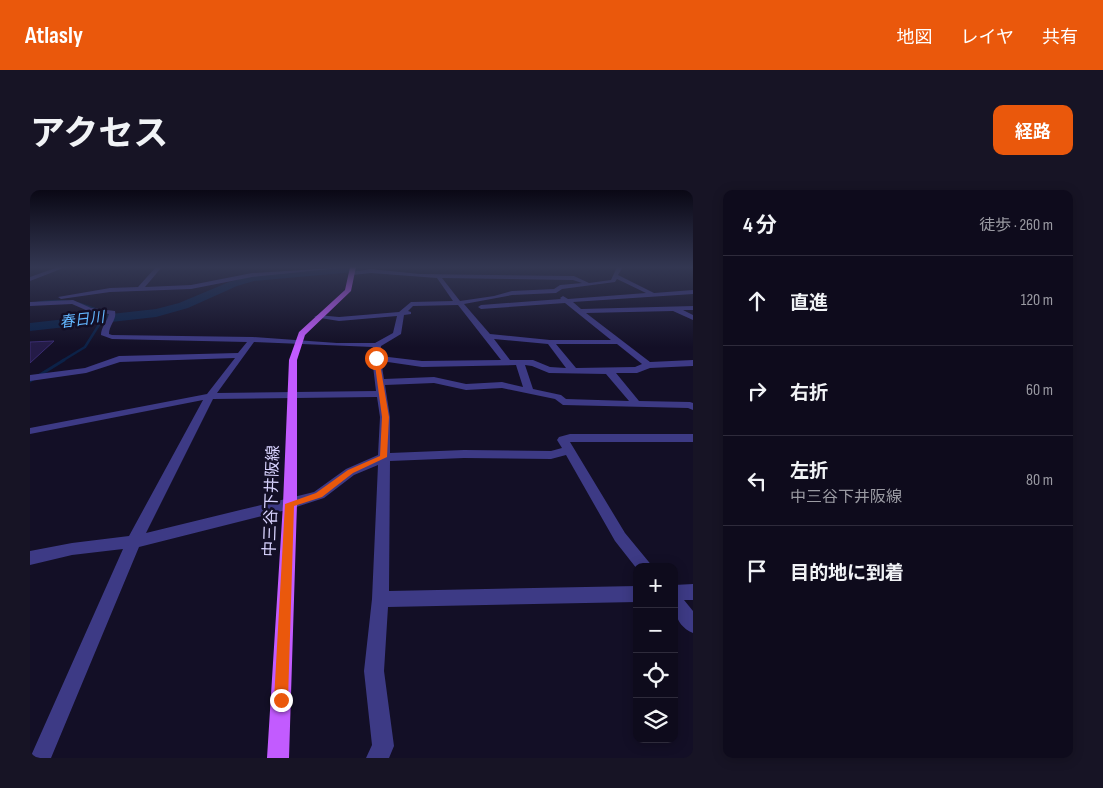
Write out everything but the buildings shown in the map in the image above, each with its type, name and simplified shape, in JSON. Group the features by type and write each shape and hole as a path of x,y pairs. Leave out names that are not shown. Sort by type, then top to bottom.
{"main road":[{"name":"中三谷下井阪線","path":"278,758 290,504 294,360 298,342 318,317 345,294"}],"street":[{"path":"32,303 85,294"},
{"path":"452,294 507,362"},
{"path":"428,312 510,294"},
{"path":"559,294 648,365"},
{"path":"652,294 693,318"},
{"path":"32,303 73,302 90,310 113,312 111,322 105,328 105,334 112,338 252,339 337,345 377,344 397,334 400,314 411,304 461,305 662,294"},
{"path":"579,310 693,308"},
{"path":"318,317 339,319 419,312"},
{"path":"488,336 550,342 619,342"},
{"path":"40,758 134,542 210,396 252,339"},
{"path":"550,342 573,370"},
{"path":"377,344 376,358 385,417 380,599 374,671 383,746 377,758"},
{"path":"30,378 86,370 120,359 241,355"},
{"path":"376,358 422,364 519,362 533,363 549,370 637,370 648,365 693,363"},
{"path":"519,362 528,390"},
{"path":"609,370 635,402"},
{"path":"381,382 434,380 466,387 502,386 528,390 558,397 563,402 690,404 693,407"},
{"path":"30,431 210,396 248,394 293,396 383,394"},
{"path":"642,563 620,537 563,440 570,438 693,438"},
{"path":"30,558 72,549 134,542 290,504 319,495 350,472 384,457 464,454 551,455 570,450"},
{"path":"678,593 693,592"},
{"path":"380,599 633,594"},
{"path":"678,606 693,624"}],"waterway":[{"name":"春日川","path":"30,327 156,313 184,306 212,294"},
{"path":"30,304 63,301 79,303 95,309 93,308"},
{"path":"62,361 85,347 102,320"},
{"path":"30,381 64,360"}],"route":[{"path":"281,700 290,504 319,495 350,472 384,457 385,417 376,358"}]}
